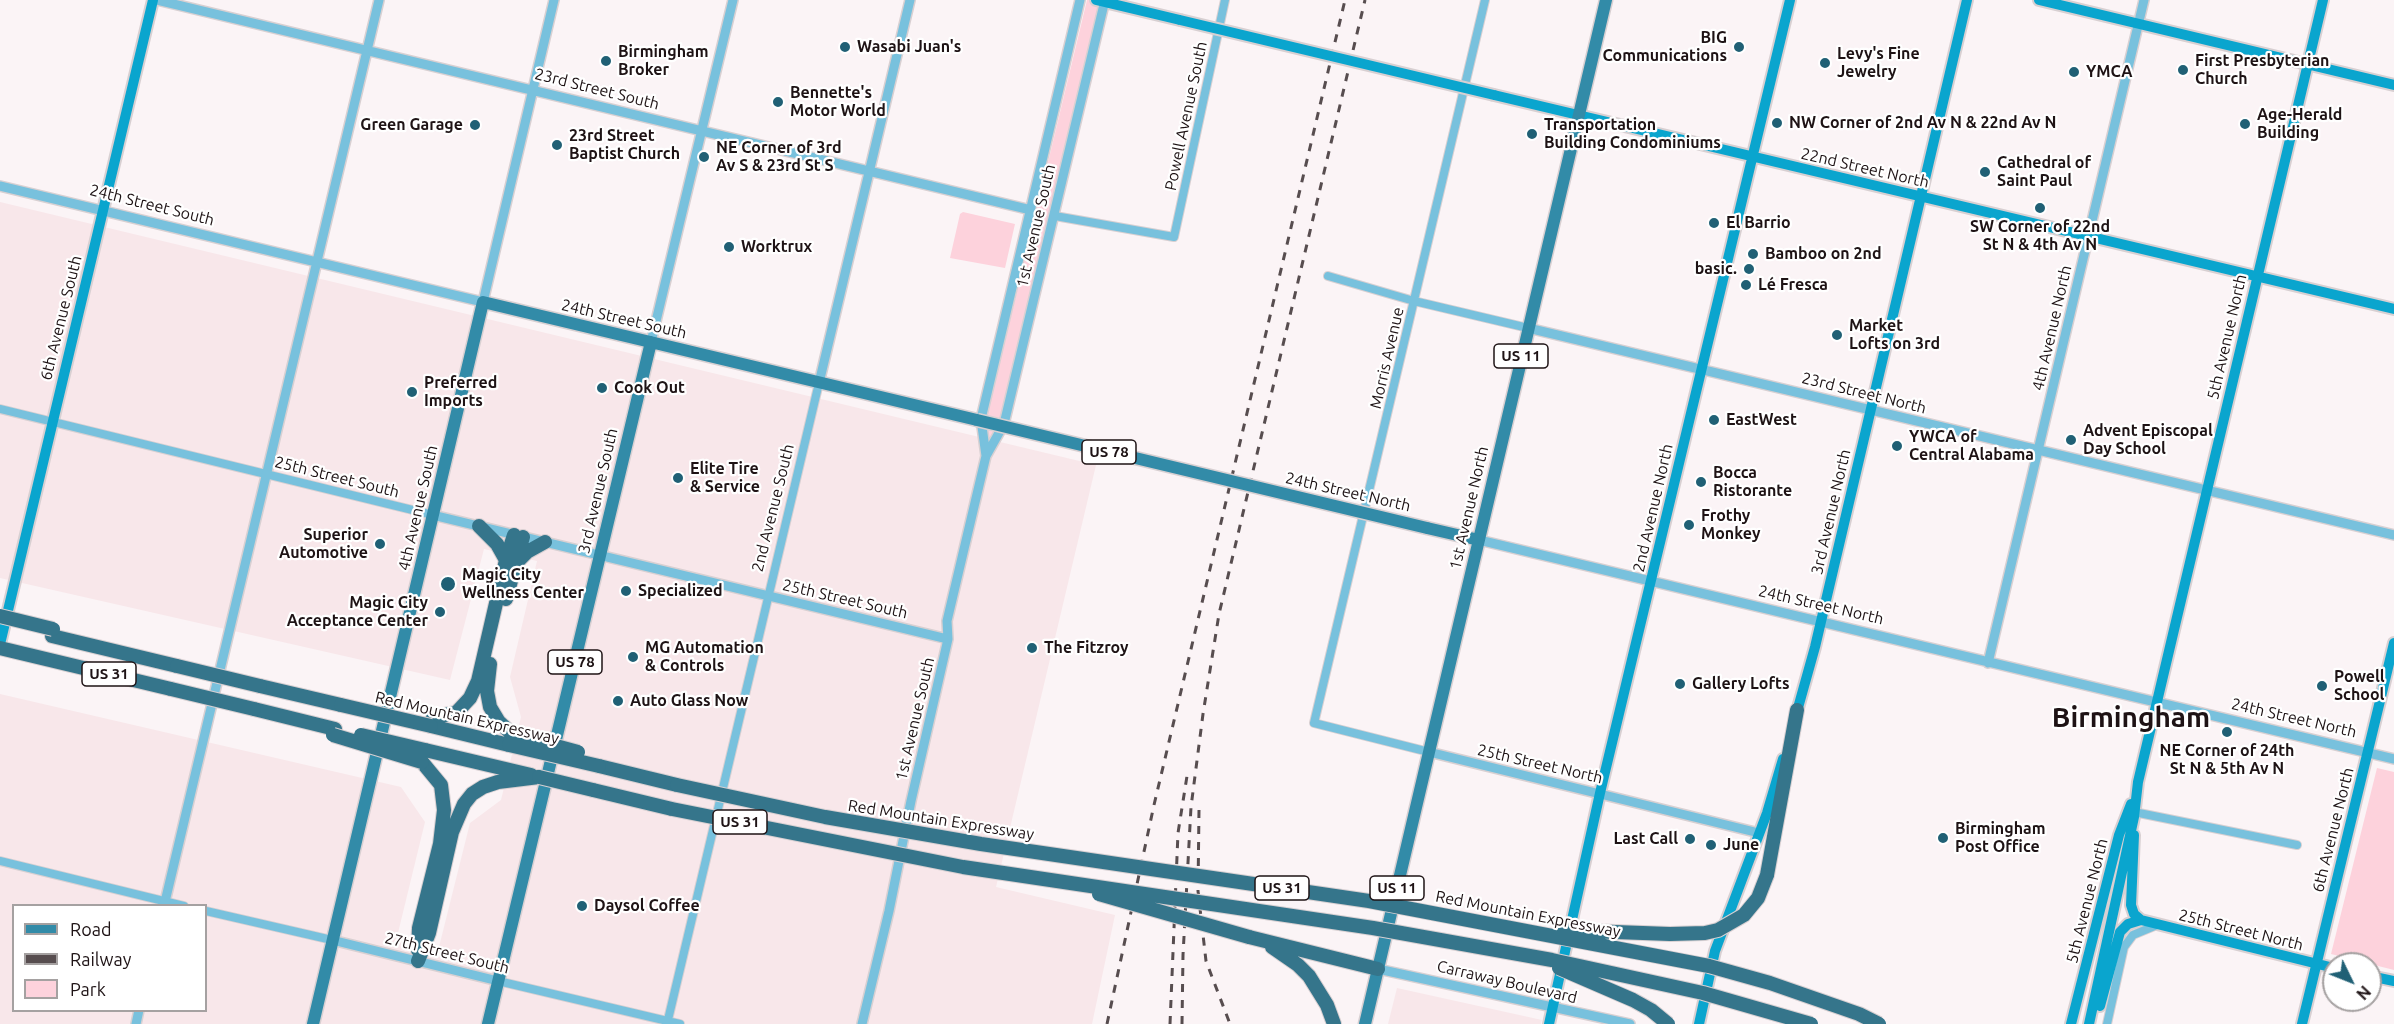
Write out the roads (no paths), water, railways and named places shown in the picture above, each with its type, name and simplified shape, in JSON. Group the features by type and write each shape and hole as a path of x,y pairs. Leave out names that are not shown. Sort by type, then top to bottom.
{"highway":[{"path":"479,526 511,561"},
{"path":"432,722 456,713 470,698 478,681 519,536"},
{"path":"511,740 490,707 487,691 488,671 511,561 545,542"},
{"path":"0,616 52,632"},
{"path":"0,623 52,632"},
{"name":"Red Mountain Expressway","path":"52,632 82,636 96,646 341,705 432,722 600,763 649,772 662,782 782,809 981,844 1358,899 1709,966 1770,983 1859,1014 1879,1024"},
{"name":"US 31","path":"0,648 254,709 423,756 504,769 672,809 963,867 1373,928 1532,956 1702,993 1811,1024"},
{"path":"1513,927 1639,934 1705,933 1730,925 1744,915 1758,897 1767,875 1797,710"},
{"path":"417,961 419,928 440,844 444,810 441,785 423,756"},
{"path":"417,961 429,933 457,818 472,794 483,787 498,783 539,777"},
{"path":"1045,879 1253,938 1378,969"},
{"path":"1253,938 1284,955 1309,976 1327,1005 1334,1024"},
{"path":"1532,956 1633,1000 1651,1010 1668,1024"}],"main road":[{"name":"6th Avenue South","path":"0,648 51,421 155,0"},
{"name":"1st Avenue North","path":"1365,1024 1606,0"},
{"name":"2nd Avenue North","path":"1549,1024 1600,793 1790,0"},
{"name":"3rd Avenue North","path":"1699,1024 1715,951 1760,832 1797,710 1922,197 1967,0"},
{"path":"2039,0 2394,85"},
{"name":"5th Avenue North","path":"2071,1024 2119,836 2137,787 2323,0"},
{"name":"22nd Street North","path":"1102,1 2394,309"},
{"name":"24th Street South","path":"483,302 1241,484"},
{"name":"4th Avenue South","path":"313,1024 483,302"},
{"name":"3rd Avenue South","path":"488,1024 651,342"},
{"name":"24th Street North","path":"1241,484 1479,540"},
{"name":"6th Avenue North","path":"2302,1024 2394,643"},
{"name":"5th Avenue North","path":"2089,1024 2134,814 2137,787"},
{"path":"2134,814 2135,859 2131,905 2134,914 2141,920"},
{"path":"2095,1024 2120,932 2128,924 2141,920"},
{"name":"25th Street North","path":"2141,920 2157,926 2322,965"}],"street":[{"name":"23rd Street South","path":"155,0 702,129 1030,210"},
{"path":"0,861 164,903 379,0"},
{"name":"4th Avenue South","path":"483,302 554,0"},
{"name":"3rd Avenue South","path":"651,342 733,0"},
{"name":"2nd Avenue South","path":"667,1022 910,0"},
{"name":"1st Avenue South","path":"986,456 981,419 1080,0"},
{"name":"Powell Avenue South","path":"1055,216 1174,237 1225,0"},
{"name":"Morris Avenue","path":"1314,723 1485,0"},
{"name":"4th Avenue North","path":"1988,663 2144,0"},
{"name":"1st Avenue South","path":"862,1024 948,639 947,621 986,456 1004,424 1055,216 1102,1"},
{"name":"24th Street South","path":"0,186 483,302"},
{"name":"23rd Street North","path":"1328,276 1414,301 2394,535"},
{"name":"25th Street South","path":"0,409 948,639"},
{"name":"24th Street North","path":"1479,540 2394,759"},
{"name":"25th Street North","path":"1314,723 1760,832"},
{"path":"2134,814 2297,844"},
{"name":"27th Street South","path":"207,911 680,1024"},
{"path":"2107,1024 2124,947 2133,935 2157,926"},
{"name":"Carraway Boulevard","path":"1378,969 1630,1024"}],"railway":[{"path":"1107,1024 1154,805 1345,0"},
{"path":"1182,1024 1183,955 1191,807 1219,614 1365,0"},
{"path":"1170,1024 1178,833 1187,776"},
{"path":"1199,810 1198,891 1206,961 1230,1024"}],"place":[{"name":"Wasabi Juan's","path":"845,47"},
{"name":"BIG Communications","path":"1739,47"},
{"name":"Birmingham Broker","path":"606,61"},
{"name":"Levy's Fine Jewelry","path":"1825,63"},
{"name":"First Presbyterian Church","path":"2183,70"},
{"name":"YMCA","path":"2074,72"},
{"name":"Bennette's Motor World","path":"778,102"},
{"name":"NW Corner of 2nd Av N & 22nd Av N","path":"1777,123"},
{"name":"Age-Herald Building","path":"2245,124"},
{"name":"Green Garage","path":"475,125"},
{"name":"Transportation Building Condominiums","path":"1532,134"},
{"name":"23rd Street Baptist Church","path":"557,145"},
{"name":"NE Corner of 3rd Av S & 23rd St S","path":"704,157"},
{"name":"Cathedral of Saint Paul","path":"1985,172"},
{"name":"SW Corner of 22nd St N & 4th Av N","path":"2040,208"},
{"name":"El Barrio","path":"1714,223"},
{"name":"Worktrux","path":"729,247"},
{"name":"Bamboo on 2nd","path":"1753,254"},
{"name":"basic.","path":"1749,269"},
{"name":"Lé Fresca","path":"1746,285"},
{"name":"Market Lofts on 3rd","path":"1837,335"},
{"name":"Cook Out","path":"602,388"},
{"name":"Preferred Imports","path":"412,392"},
{"name":"EastWest","path":"1714,420"},
{"name":"Advent Episcopal Day School","path":"2071,440"},
{"name":"YWCA of Central Alabama","path":"1897,446"},
{"name":"Elite Tire & Service","path":"678,478"},
{"name":"Bocca Ristorante","path":"1701,482"},
{"name":"Frothy Monkey","path":"1689,525"},
{"name":"Superior Automotive","path":"380,544"},
{"name":"Magic City Wellness Center","path":"448,584"},
{"name":"Specialized","path":"626,591"},
{"name":"Magic City Acceptance Center","path":"440,612"},
{"name":"The Fitzroy","path":"1032,648"},
{"name":"MG Automation & Controls","path":"633,657"},
{"name":"Gallery Lofts","path":"1680,684"},
{"name":"Powell School","path":"2322,686"},
{"name":"Auto Glass Now","path":"618,701"},
{"name":"NE Corner of 24th St N & 5th Av N","path":"2227,732"},
{"name":"Birmingham Post Office","path":"1943,838"},
{"name":"Last Call","path":"1690,839"},
{"name":"June","path":"1711,845"},
{"name":"Daysol Coffee","path":"582,906"}],"district":[{"name":"Birmingham","path":"2131,718"}]}
